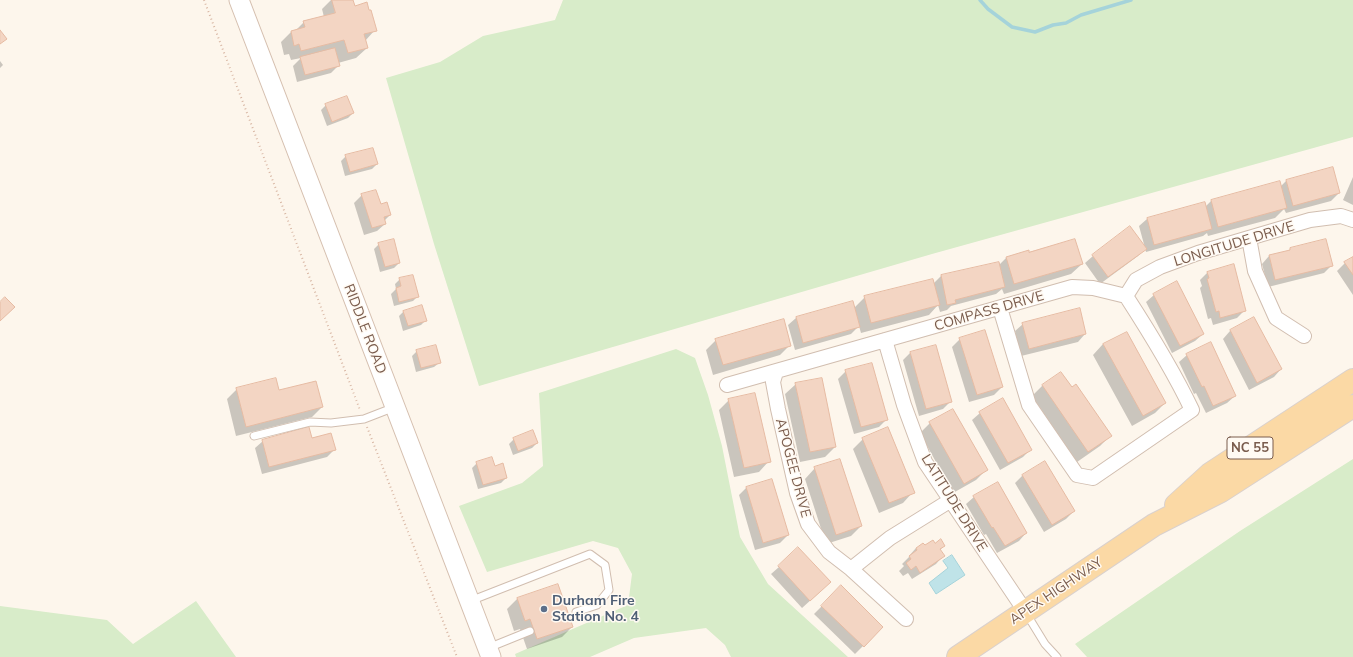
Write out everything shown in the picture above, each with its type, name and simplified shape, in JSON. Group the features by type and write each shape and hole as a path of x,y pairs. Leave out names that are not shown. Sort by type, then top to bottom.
{"main road":[{"name":"RIDDLE ROAD","path":"239,0 489,653"},
{"name":"APEX HIGHWAY","path":"1154,525 1210,474 1353,380"},
{"name":"APEX HIGHWAY","path":"958,657 1154,525 1221,491 1353,406"}],"street":[{"name":"LONGITUDE DRIVE","path":"1126,296 1136,280 1160,267 1198,254 1310,220 1341,216 1353,220"},
{"path":"1249,238 1254,272 1276,318 1304,336"},
{"name":"COMPASS DRIVE","path":"727,385 1072,287 1093,288 1126,296"},
{"path":"1000,308 1029,405 1077,475 1093,478 1192,410 1180,385 1150,332 1126,296"},
{"name":"LATITUDE DRIVE","path":"885,340 904,405 925,462 1025,612"},
{"name":"APOGEE DRIVE","path":"776,372 773,382 778,409 797,493 808,524 829,552 851,568 906,619"},
{"path":"851,568 890,538 951,500"}],"lane":[{"path":"254,436 310,422 331,423 364,419 395,407"},
{"path":"470,601 590,554 605,565 609,590 597,605 576,612"},
{"path":"1025,612 1045,644 1058,657"},
{"path":"489,653 530,631"}],"path":[{"path":"204,0 364,419 457,657"}],"green space":[{"path":"563,0 1353,0 1353,137 932,254 479,386 434,244 386,78 440,62 483,36 555,20"},
{"path":"676,349 695,358 708,395 722,446 740,537 768,584 848,657 731,657 725,645 706,628 634,638 590,657 516,657 515,654 628,605 632,574 618,548 593,541 487,572 459,506 522,483 543,466 539,393"},
{"path":"1353,459 1353,657 1087,657 1075,644 1240,531"},
{"path":"196,601 236,657 0,657 0,606 107,620 133,644"}],"water":[{"path":"952,555 965,575 936,594 929,583 948,568 943,561"}],"building":[{"path":"332,0 353,0 355,6 367,2 377,31 364,34 368,48 348,53 344,40 301,51 299,44 294,46 291,31 305,27 303,21 335,13"},
{"path":"0,30 7,39 0,44"},
{"path":"335,48 340,66 305,75 300,57"},
{"path":"347,96 354,113 332,122 325,104"},
{"path":"373,148 378,164 350,172 345,155"},
{"path":"1333,167 1340,193 1293,206 1286,180"},
{"path":"1280,181 1287,208 1218,227 1211,200"},
{"path":"376,190 381,204 387,202 391,215 384,217 386,224 372,228 361,194"},
{"path":"1205,202 1212,229 1154,245 1147,218"},
{"path":"1130,226 1147,249 1108,277 1092,255"},
{"path":"394,239 400,263 385,267 378,243"},
{"path":"1075,239 1083,264 1014,284 1006,257"},
{"path":"1326,239 1333,266 1275,280 1269,255"},
{"path":"1353,257 1353,275 1344,262"},
{"path":"999,262 1005,287 955,300 956,303 947,305 941,275"},
{"path":"1234,264 1246,311 1220,318 1219,311 1216,312 1207,279 1209,278 1207,272"},
{"path":"413,275 419,297 399,302 396,288 401,286 399,278"},
{"path":"933,279 940,305 871,323 864,296"},
{"path":"1177,281 1204,334 1180,346 1153,294"},
{"path":"5,297 15,307 0,321 0,302"},
{"path":"853,301 860,327 803,343 796,317"},
{"path":"422,305 427,321 408,326 403,311"},
{"path":"1080,308 1086,334 1029,349 1022,323"},
{"path":"1254,317 1282,369 1257,383 1230,330"},
{"path":"784,319 791,346 723,365 715,339"},
{"path":"985,330 1003,387 977,395 959,338"},
{"path":"1127,332 1166,403 1143,416 1103,344"},
{"path":"1211,342 1236,396 1213,406 1204,386 1202,387 1186,354"},
{"path":"436,345 441,363 421,368 416,350"},
{"path":"936,345 952,402 926,409 910,352"},
{"path":"872,363 888,420 861,427 845,370"},
{"path":"1061,372 1072,387 1076,384 1112,436 1088,452 1042,385"},
{"path":"276,378 279,390 316,381 323,407 246,427 236,388"},
{"path":"822,378 836,447 810,452 795,383"},
{"path":"755,393 771,462 744,468 728,399"},
{"path":"1003,398 1032,450 1008,463 979,412"},
{"path":"953,409 988,470 964,484 929,422"},
{"path":"309,427 312,438 331,433 336,450 269,467 262,440"},
{"path":"888,427 915,493 889,503 862,438"},
{"path":"533,430 538,443 518,451 513,438"},
{"path":"492,457 495,466 503,463 507,478 483,485 476,462"},
{"path":"840,459 862,526 836,535 814,467"},
{"path":"1045,461 1075,511 1052,525 1022,475"},
{"path":"772,479 789,535 763,543 746,487"},
{"path":"998,482 1027,533 1005,546 993,527 992,528 973,496"},
{"path":"941,539 945,546 940,549 945,556 920,573 916,566 911,570 906,563 911,559 909,556 917,550 916,548 923,543 925,545 933,540 935,543"},
{"path":"798,547 831,582 810,601 778,566"},
{"name":"Durham Fire Station No. 4","path":"558,584 573,627 537,639 530,619 525,621 517,598"},
{"path":"841,585 883,627 864,647 821,606"}],"waterway":[{"path":"980,0 988,9 1012,27 1035,32 1053,25 1066,23 1081,15 1131,0"}],"place":[{"name":"Durham Fire Station No. 4","path":"544,609"}]}
